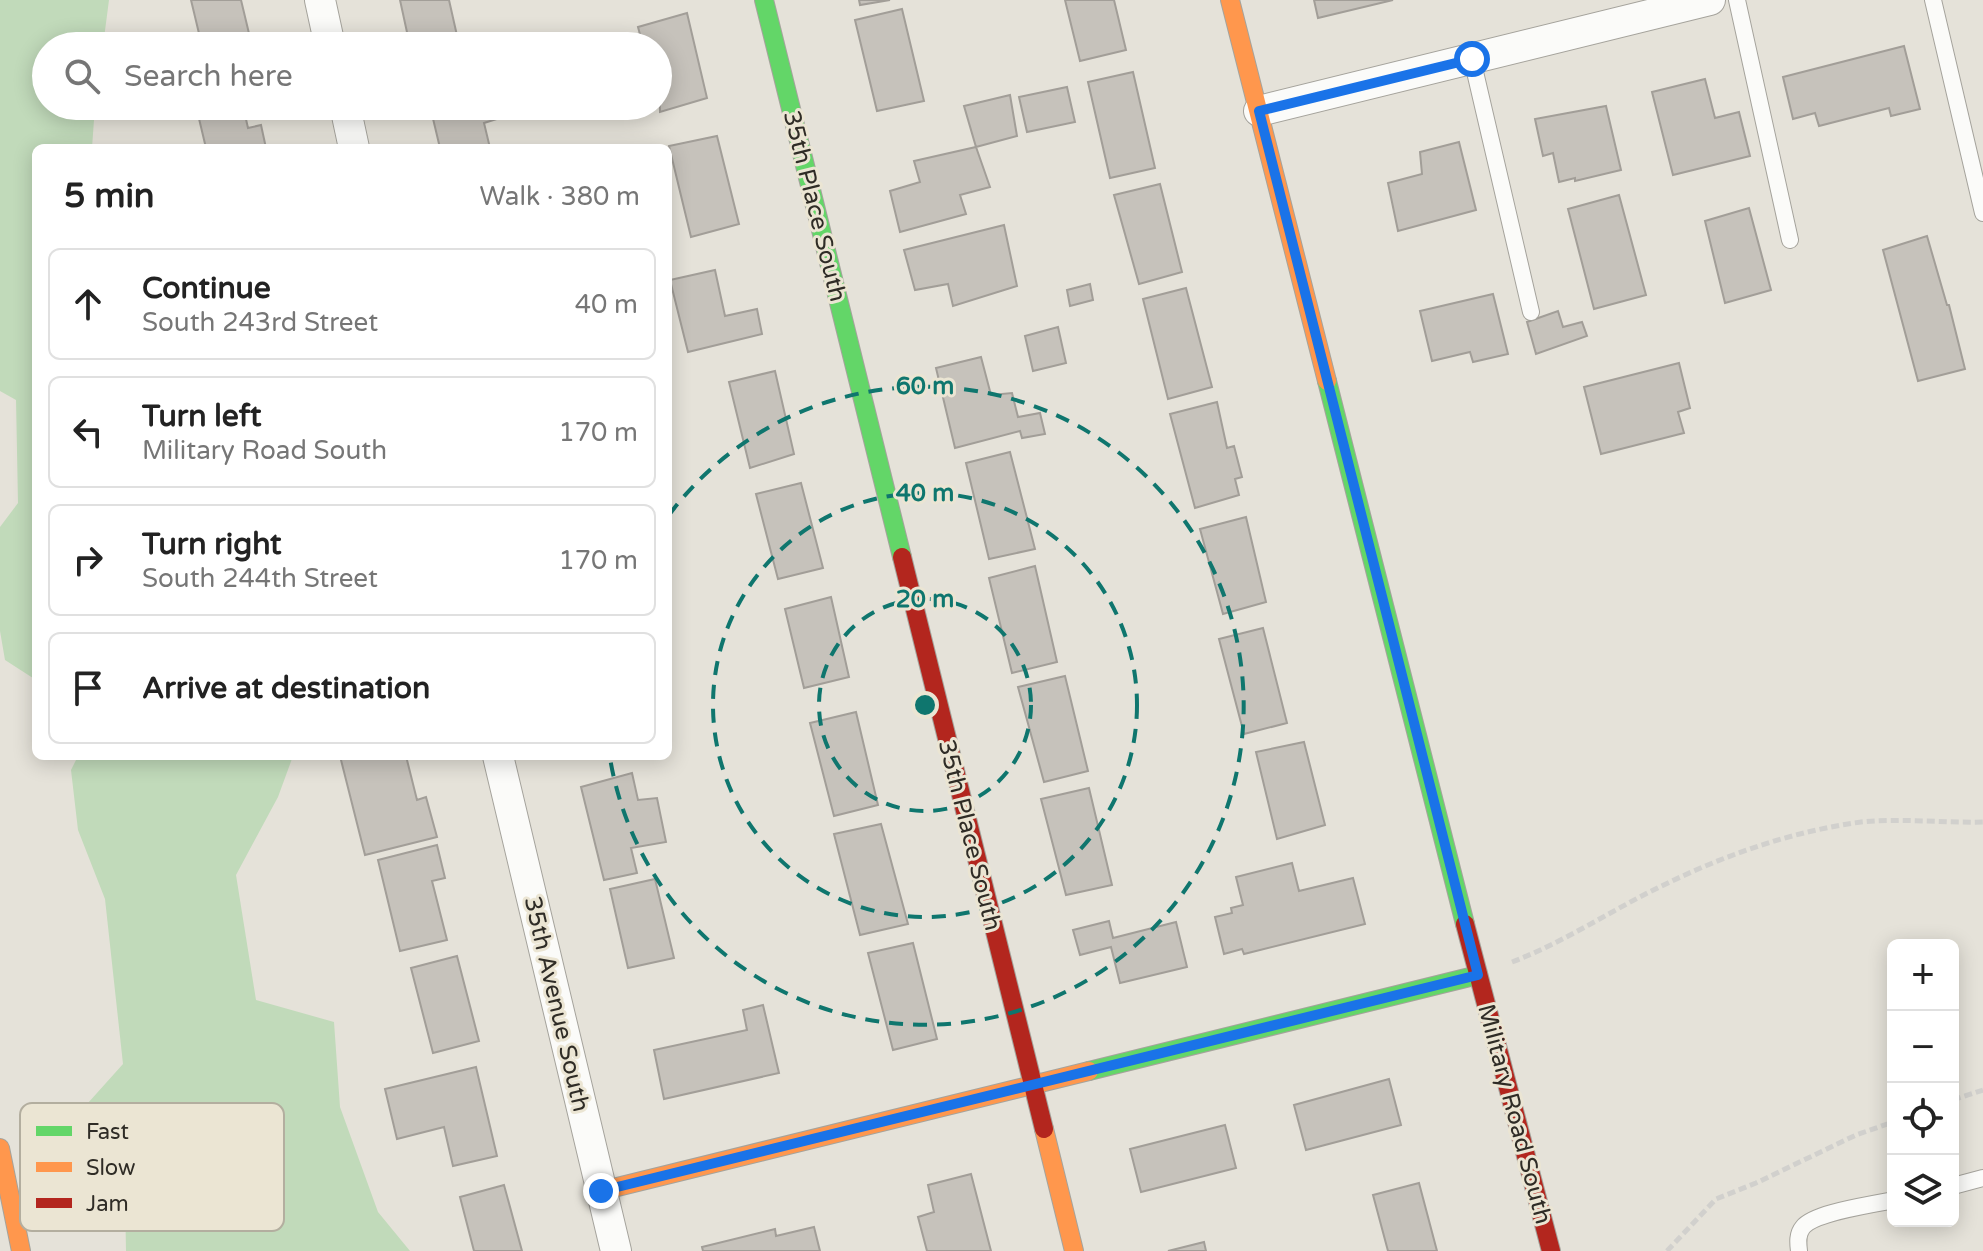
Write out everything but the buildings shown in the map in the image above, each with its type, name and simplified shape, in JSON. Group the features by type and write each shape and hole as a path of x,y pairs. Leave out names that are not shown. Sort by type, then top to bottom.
{"main road":[{"name":"35th Place South","path":"764,0 1074,1251"},
{"name":"Military Road South","path":"1230,0 1551,1251"},
{"path":"601,1191 1478,975"},
{"path":"0,1148 21,1251"}],"street":[{"path":"320,0 327,32"},
{"path":"1259,111 1710,0"},
{"path":"348,120 353,144"},
{"name":"35th Avenue South","path":"499,760 616,1251"}],"lane":[{"path":"1737,0 1790,240"},
{"path":"1933,0 1983,213"},
{"path":"1472,59 1531,312"},
{"path":"1959,1184 1983,1178"},
{"path":"1799,1251 1798,1240 1802,1228 1813,1219 1887,1201"}],"path":[{"path":"1478,975 1539,952 1669,882 1709,864 1801,833 1864,822 1983,822"},
{"path":"1959,1098 1983,1090"},
{"path":"1667,1251 1716,1199 1856,1135 1887,1124"}],"green space":[{"path":"0,0 109,0 105,32 32,32 32,120 94,120 92,144 32,144 32,677 5,660 0,631 0,527 18,503 16,400 0,391"},
{"path":"76,760 292,760 278,797 236,875 256,1000 334,1022 340,1107 378,1212 410,1251 126,1251 126,1231 284,1231 284,1103 88,1103 123,1064 105,899 78,830 71,770"}],"traffic: fast":[{"path":"764,0 902,557"},
{"path":"1327,381 1465,924"},
{"path":"1089,1071 1478,975"}],"traffic: slow":[{"path":"1230,0 1327,381"},
{"path":"601,1191 1089,1071"},
{"path":"1044,1129 1074,1251"},
{"path":"0,1148 21,1251"}],"traffic: jam":[{"path":"902,557 1044,1129"},
{"path":"1465,924 1551,1251"}],"route":[{"path":"601,1191 1478,975 1259,111 1472,59"}]}
